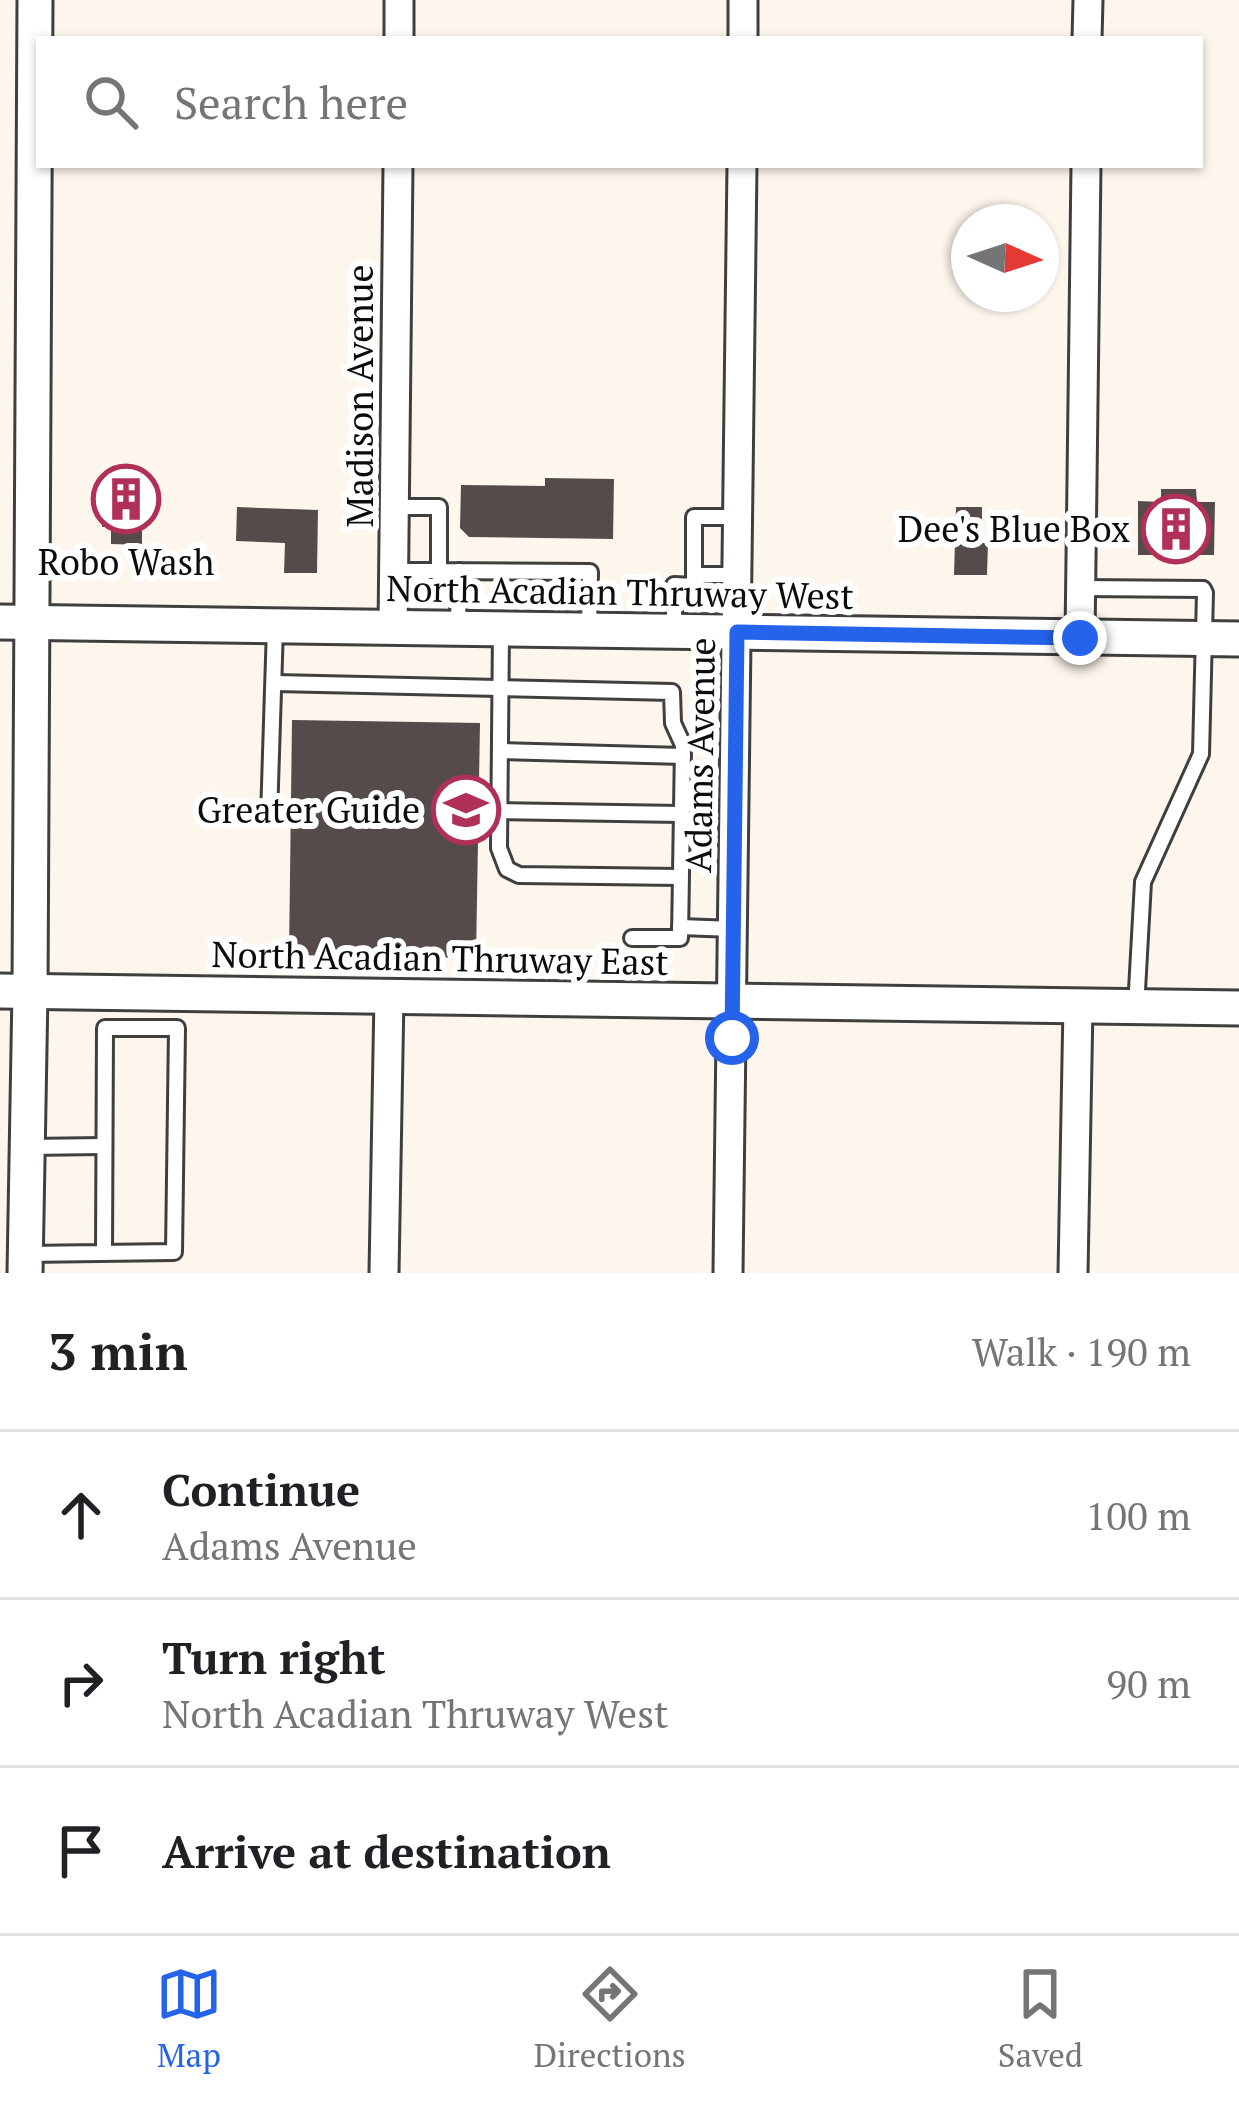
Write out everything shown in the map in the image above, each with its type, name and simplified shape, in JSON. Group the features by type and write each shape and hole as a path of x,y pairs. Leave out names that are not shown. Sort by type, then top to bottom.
{"street":[{"path":"25,1264 27,1148 15,991 16,622 35,0"},
{"path":"399,0 399,36"},
{"path":"742,36 743,0"},
{"path":"1087,36 1088,0"},
{"name":"Madison Avenue","path":"393,628 398,168"},
{"name":"Adams Avenue","path":"728,1273 742,168"},
{"path":"1080,638 1086,168"},
{"name":"North Acadian Thruway West","path":"16,622 1239,639"},
{"name":"North Acadian Thruway East","path":"15,991 1239,1008"},
{"path":"384,1273 389,996"},
{"path":"1073,1273 1078,1006"}],"lane":[{"path":"395,507 440,507 439,571"},
{"path":"674,632 674,586 694,586 694,517 739,517"},
{"path":"394,571 590,572 589,630"},
{"path":"458,629 459,571"},
{"path":"694,574 738,574"},
{"path":"1081,588 1203,589 1202,754 1143,882 1136,1008"},
{"path":"269,817 275,627"},
{"path":"501,629 499,848 507,869 519,875 680,877"},
{"path":"275,683 672,692 673,724 683,745 680,938 632,938"},
{"path":"500,752 683,756"},
{"path":"499,811 682,814"},
{"path":"680,927 734,929"},
{"path":"25,1264 104,1253 174,1252 177,1028 105,1028 104,1253"},
{"path":"27,1148 104,1146"}],"building":[{"name":"Robo Wash","path":"104,471 150,473 149,525 142,525 142,545 111,544 111,527 102,527"},
{"path":"545,478 614,479 613,539 469,537 460,528 461,485 545,486"},
{"name":"Dee's Blue Box","path":"1161,489 1196,489 1197,502 1215,502 1214,555 1138,555 1138,501 1161,502"},
{"path":"237,507 318,510 317,573 284,573 285,543 236,541"},
{"path":"956,507 982,507 987,575 954,575"},
{"path":"292,720 480,723 476,958 289,955"}],"place":[{"name":"Robo Wash","path":"126,499"},
{"name":"Dee's Blue Box","path":"1176,529"},
{"name":"Greater Guide","path":"466,810"}],"route":[{"path":"732,1038 737,632 1080,638"}]}
